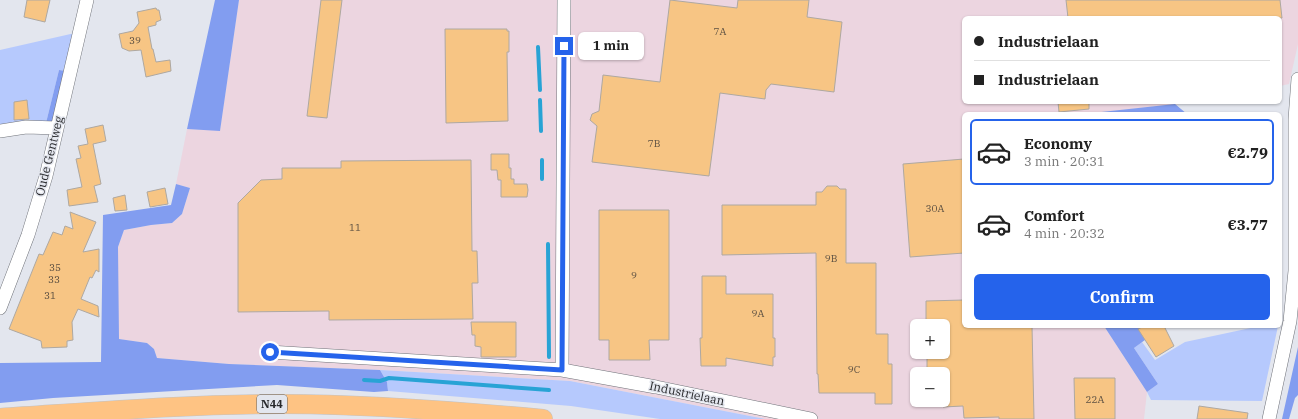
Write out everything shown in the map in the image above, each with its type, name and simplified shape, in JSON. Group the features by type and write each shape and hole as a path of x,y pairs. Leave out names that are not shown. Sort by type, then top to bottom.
{"highway":[{"name":"N44","path":"0,418 134,409 281,404 443,410 543,419"}],"street":[{"name":"Oude Gentweg","path":"0,308 28,235 46,176 86,0"},
{"path":"562,370 564,0"},
{"path":"1269,419 1290,320 1295,271 1295,119 1298,79"},
{"path":"0,131 26,127 57,128"},
{"name":"Industrielaan","path":"270,352 562,370 656,387 811,419"}],"shaded area":[{"path":"215,0 239,0 220,131 187,129"},
{"path":"239,0 1298,0 1298,44 1289,84 1282,86 1282,16 962,16 962,104 1180,104 1102,112 962,112 962,328 1105,328 1147,392 1144,419 765,419 570,381 380,370 229,364 157,358 154,349 147,343 118,339 118,247 124,230 172,223 182,214 190,188 176,184 187,129 220,130"},
{"path":"75,33 66,71 59,70 46,123 0,125 0,50"},
{"path":"59,70 66,71 55,123 46,123"},
{"path":"1175,104 1185,112 1101,112"},
{"path":"176,184 190,188 182,214 172,223 124,230 118,247 119,339 147,343 154,349 157,358 229,364 380,370 387,382 388,391 374,392 277,385 53,398 0,403 0,363 101,362 103,215 171,205"},
{"path":"1105,328 1160,329 1134,348 1158,384 1147,392"},
{"path":"1251,328 1278,328 1262,401 1151,400 1147,392 1158,384 1134,348 1142,342 1155,360 1185,342"},
{"path":"1298,347 1298,395 1295,398 1289,419 1282,419"},
{"path":"380,370 570,381 765,419 660,419 571,406 388,391 387,382"}],"building":[{"path":"27,0 50,0 45,22 24,17"},
{"path":"321,0 342,0 327,118 307,116"},
{"path":"670,0 737,8 738,0 809,0 807,17 842,22 834,92 771,84 766,90 765,99 720,93 709,176 592,162 597,126 590,120 592,114 599,111 603,75 660,82"},
{"path":"1066,0 1280,0 1282,16 1068,16"},
{"path":"156,8 159,10 161,20 156,22 156,25 148,27 152,49 156,62 170,60 171,71 146,77 141,50 129,51 122,48 119,34 133,31 139,23 137,12"},
{"path":"445,29 507,29 507,31 509,31 509,52 507,52 508,121 446,123"},
{"path":"27,100 29,119 14,120 14,102"},
{"path":"1058,104 1089,104 1089,109 1059,112"},
{"path":"103,125 106,141 93,144 101,184 94,186 98,202 69,206 67,190 82,187 76,159 81,158 78,146 88,144 85,129"},
{"path":"491,154 509,154 511,179 514,179 514,184 527,184 527,197 501,197 501,180 498,180 497,170 491,170"},
{"path":"962,159 962,253 910,257 903,164"},
{"path":"471,160 472,251 477,251 478,283 472,283 473,319 329,320 329,311 238,312 238,203 261,180 282,179 282,168 341,168 341,161"},
{"path":"827,186 837,186 840,189 846,189 846,263 876,263 876,334 888,334 888,364 892,364 892,404 875,404 875,393 819,393 817,374 816,253 722,255 722,205 816,205 816,192 822,192"},
{"path":"165,188 168,204 150,207 147,192"},
{"path":"125,195 127,210 115,211 113,198"},
{"path":"599,210 669,210 669,340 649,340 650,360 609,360 609,340 599,340"},
{"path":"70,212 96,222 83,252 99,249 99,272 96,270 92,278 90,277 81,299 98,306 99,317 78,309 72,322 73,340 67,341 67,347 42,348 41,341 9,329 39,254 43,255 53,232 62,235 65,226 73,229"},
{"path":"702,276 726,276 726,294 773,294 773,338 775,338 775,357 773,357 773,366 726,358 726,366 701,366 700,338 702,338"},
{"path":"962,300 962,328 1032,328 1034,419 999,419 999,417 964,418 963,406 950,407 950,367 927,367 927,359 950,359 950,319 926,319 926,301"},
{"path":"471,322 516,322 516,357 481,357 481,347 475,346 475,335 472,335"},
{"path":"1165,328 1174,346 1156,357 1138,329"},
{"path":"1074,378 1115,378 1115,419 1075,419"},
{"path":"1199,406 1248,413 1247,419 1197,419"}],"waterway":[{"path":"538,47 540,90"},
{"path":"540,100 541,131"},
{"path":"542,160 542,179"},
{"path":"548,244 549,357"},
{"path":"364,380 380,381 389,378 549,390"}],"route":[{"path":"270,352 562,370 564,46"}]}
